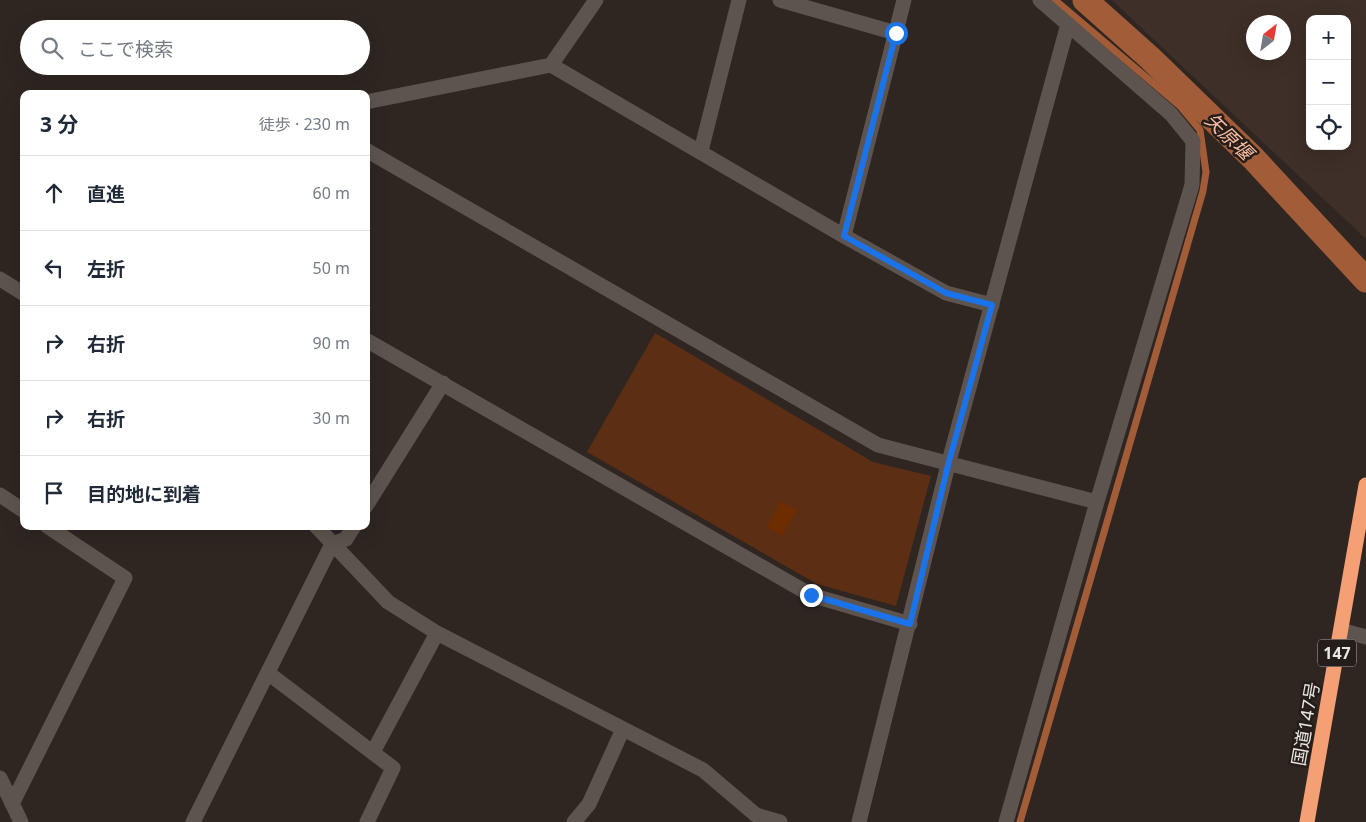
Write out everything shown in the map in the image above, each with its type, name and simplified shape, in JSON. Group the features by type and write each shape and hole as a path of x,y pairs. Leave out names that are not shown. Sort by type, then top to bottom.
{"highway":[{"name":"国道147号","path":"1308,822 1366,485"}],"street":[{"path":"551,65 596,0"},
{"path":"701,151 739,0"},
{"path":"780,0 896,33"},
{"path":"844,236 904,0"},
{"path":"1006,822 1097,502 1192,185 1193,141 1171,114 1040,0"},
{"path":"859,822 910,624 948,465 1068,24"},
{"path":"370,101 551,65 844,236 946,293 992,305"},
{"path":"370,152 878,445 948,465 1097,502"},
{"path":"0,279 20,292"},
{"path":"370,342 811,595 910,624"},
{"path":"370,500 442,384"},
{"path":"0,495 20,508"},
{"path":"12,804 125,578 53,530"},
{"path":"320,530 388,602 437,633 703,770 755,818 780,822"},
{"path":"193,822 332,544 346,539 352,530"},
{"path":"1341,630 1366,637"},
{"path":"373,752 437,633"},
{"path":"268,673 393,768 367,822"},
{"path":"574,822 589,804 623,729"},
{"path":"0,778 22,822"}],"shaded area":[{"path":"1112,0 1366,0 1366,239"},
{"path":"655,333 873,462 931,476 896,606 817,584 587,452"}],"building":[{"path":"781,501 797,510 782,536 767,527"}],"waterway":[{"path":"1020,822 1203,191 1206,172 1200,130 1180,106 1055,0"},
{"name":"矢原堰","path":"1085,0 1150,58 1253,158 1366,280"}],"route":[{"path":"811,595 910,624 948,465 992,305 946,293 844,236 896,33"}]}
